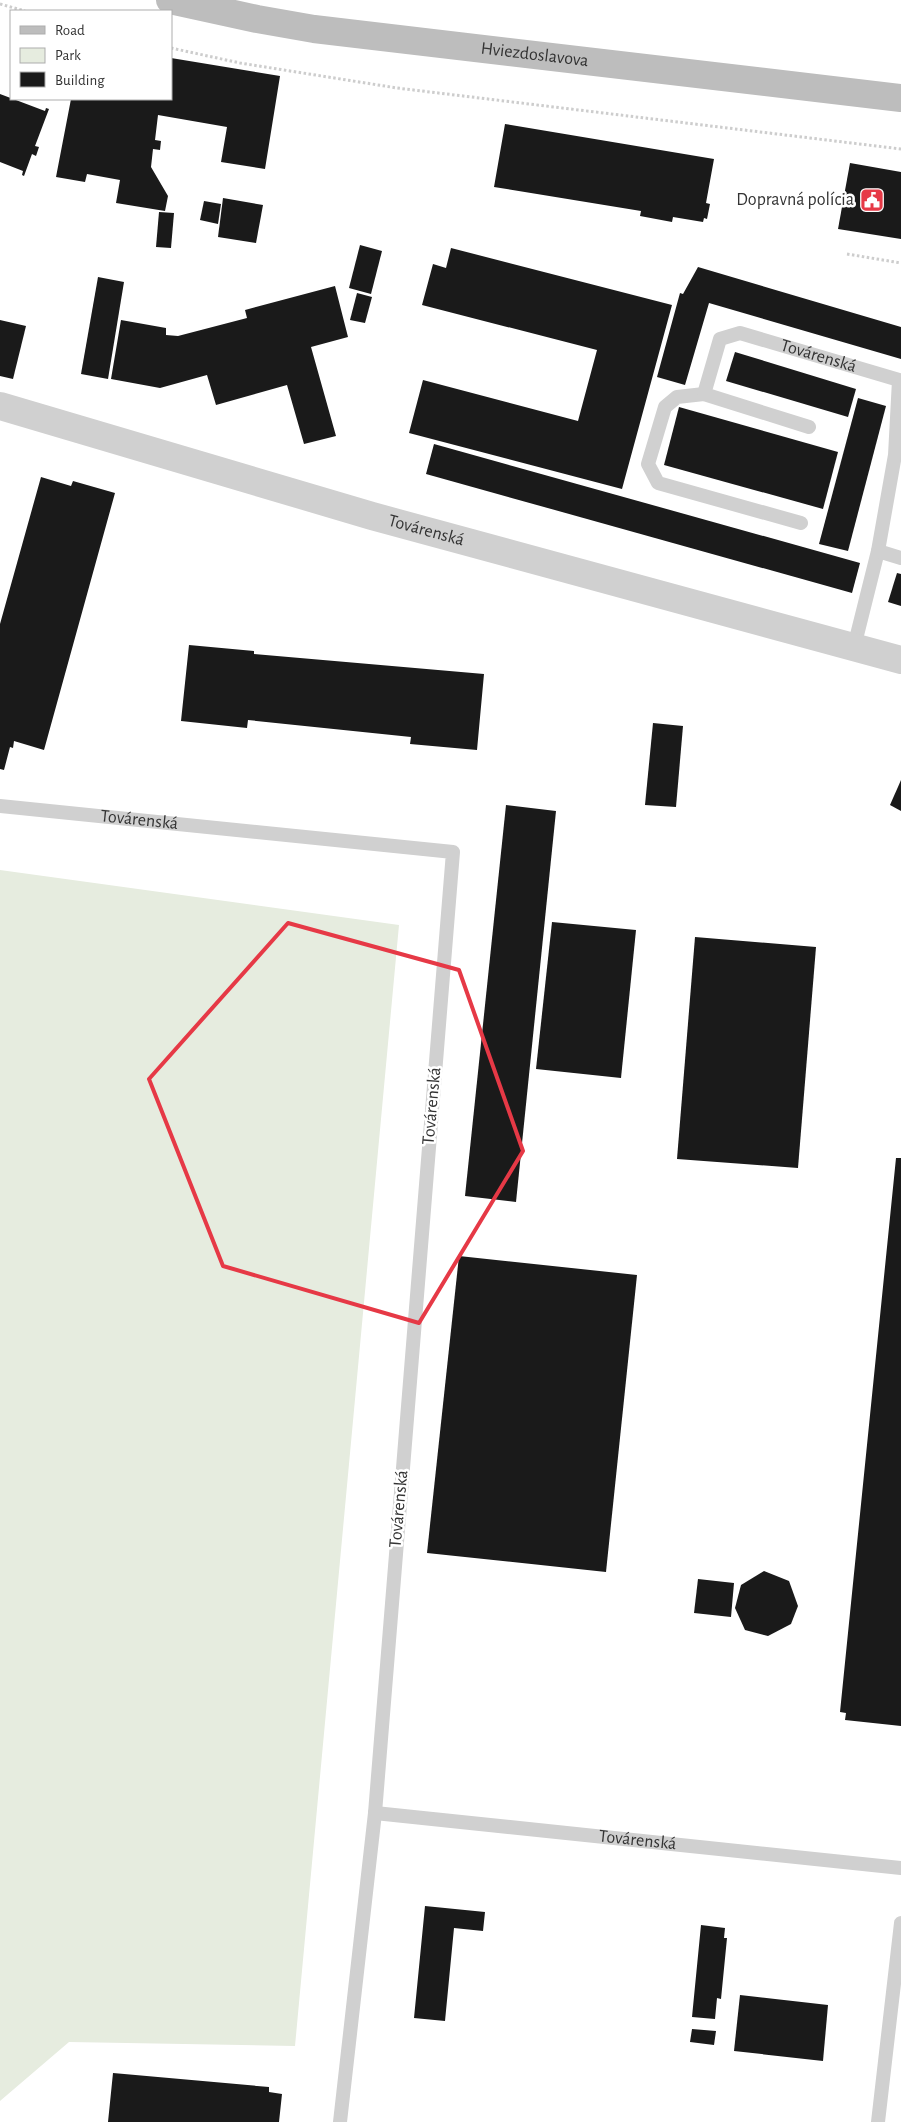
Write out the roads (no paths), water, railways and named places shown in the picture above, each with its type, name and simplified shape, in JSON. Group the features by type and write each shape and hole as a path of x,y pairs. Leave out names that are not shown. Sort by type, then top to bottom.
{"main road":[{"name":"Hviezdoslavova","path":"170,0 314,29 901,98"}],"street":[{"name":"Továrenská","path":"0,406 372,516 901,660"}],"lane":[{"name":"Továrenská","path":"704,394 720,339 740,333 899,380 898,456 878,551 854,647"},
{"path":"801,523 658,483 648,464 665,407 677,397 704,394 809,428"},
{"path":"878,551 901,558"},
{"name":"Továrenská","path":"0,806 453,852 375,1813 340,2122"},
{"name":"Továrenská","path":"375,1813 901,1868"},
{"path":"878,2122 901,1923"}],"place":[{"name":"Dopravná polícia","path":"872,200"}]}
